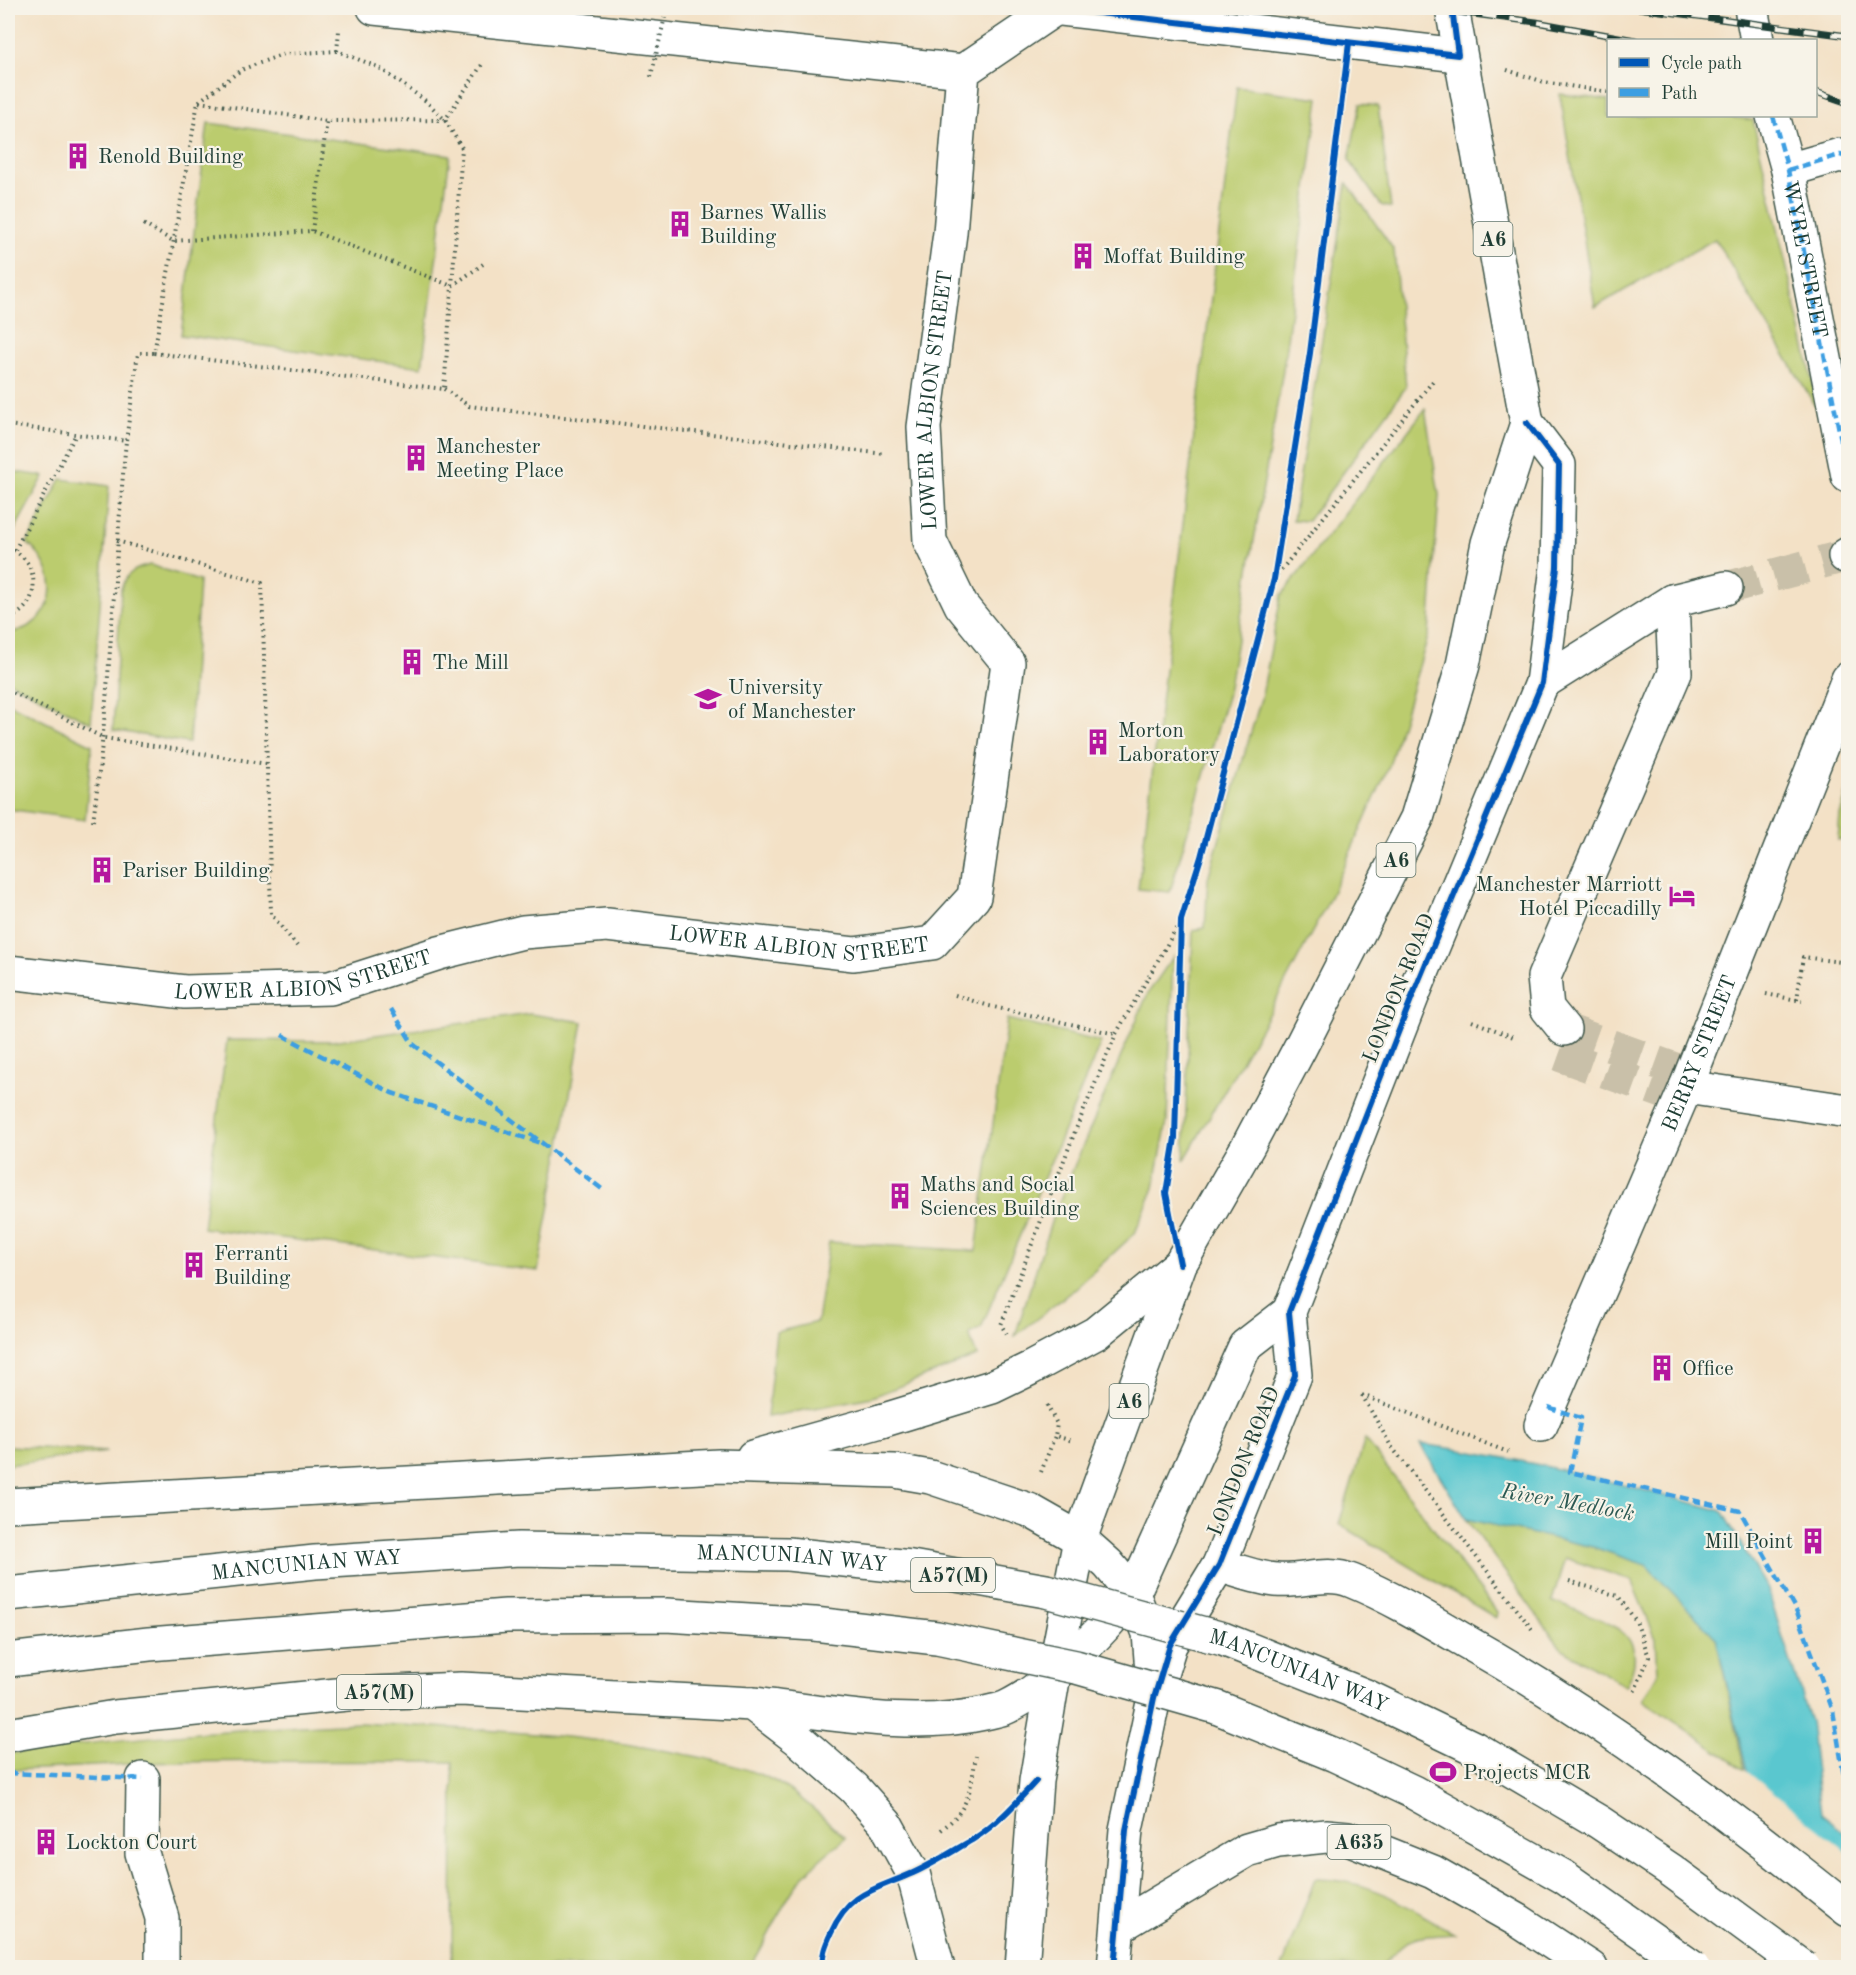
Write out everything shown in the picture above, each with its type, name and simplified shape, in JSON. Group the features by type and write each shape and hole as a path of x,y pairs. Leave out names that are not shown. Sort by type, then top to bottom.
{"main road":[{"path":"374,8 963,71 1055,8 1458,55"},
{"name":"LONDON ROAD","path":"1219,1565 1295,1376 1288,1312 1412,998 1542,683 1557,567 1559,465 1527,423 1458,55 1452,8"},
{"path":"1751,8 1757,39"},
{"name":"LOWER ALBION STREET","path":"8,972 185,992 330,988 439,953 523,932 607,925 854,954 932,943 974,897 1008,663 961,605 930,541 924,427 950,232 963,71"},
{"name":"WYRE STREET","path":"1773,117 1788,170 1848,476"},
{"path":"1788,170 1840,155 1848,157"},
{"name":"LONDON ROAD","path":"1054,1674 1080,1539 1180,1264 1285,1076 1417,818 1463,665 1488,543 1527,423"},
{"path":"1542,683 1672,601 1726,588"},
{"path":"1564,1029 1547,1008 1544,977 1675,673 1672,601"},
{"name":"BERRY STREET","path":"1541,1425 1680,1085 1842,716 1848,679"},
{"path":"1680,1085 1848,1111"},
{"path":"719,1466 881,1421 992,1387 1096,1333 1180,1264"},
{"path":"752,1704 901,1719 959,1719 1006,1708 1054,1674 1108,1624 1133,1594 1245,1346 1288,1312"},
{"path":"8,1505 719,1466 895,1471 930,1477 1029,1510 1080,1539 1108,1564 1133,1594 1149,1633 1154,1698"},
{"name":"MANCUNIAN WAY","path":"8,1594 315,1562 519,1549 788,1554 911,1567 1046,1591 1223,1638 1366,1696 1474,1748 1645,1852 1804,1968"},
{"path":"1219,1565 1278,1581 1316,1575 1350,1580 1517,1670 1613,1732 1730,1815 1848,1910"},
{"name":"A6","path":"1114,1968 1126,1830 1154,1698 1170,1645 1219,1565"},
{"path":"8,1660 148,1644 506,1616 666,1615 814,1624 937,1638 1076,1667 1216,1707 1335,1755 1413,1792 1564,1876 1693,1968"},
{"name":"A6","path":"1022,1968 1036,1781 1054,1674"},
{"name":"A57(M)","path":"8,1736 115,1716 347,1694 472,1690 752,1704"},
{"path":"752,1704 798,1739 854,1788 886,1824 913,1873 938,1968"},
{"path":"142,1779 142,1853 162,1918 162,1968"},
{"name":"A635","path":"1118,1927 1247,1851 1278,1842 1337,1837 1380,1849 1433,1872 1520,1921 1591,1968"}],"path":[{"path":"651,76 667,8"},
{"path":"445,120 510,22"},
{"path":"154,353 198,102 241,70 254,65 284,54 337,51 378,67 426,101 445,120 462,148 444,389"},
{"path":"1458,55 1544,82 1607,92"},
{"path":"198,102 327,121 445,120"},
{"path":"312,231 327,121"},
{"path":"143,224 173,241 312,231 452,286"},
{"path":"452,286 486,262"},
{"path":"93,821 104,738 126,441 138,353 154,353 444,389 469,406 926,459"},
{"path":"1274,579 1433,381"},
{"path":"8,425 126,441"},
{"path":"15,550 76,434"},
{"path":"117,541 262,583 271,914 300,949"},
{"path":"8,548 15,550 31,566 34,589 23,609 8,618"},
{"path":"1271,591 1278,556"},
{"path":"8,690 104,738 267,764"},
{"path":"1180,942 1184,909"},
{"path":"1008,1335 1001,1325 1076,1129 1116,1034 1181,920"},
{"path":"1797,1000 1803,957 1848,963"},
{"path":"955,995 989,1006 1116,1034"},
{"path":"1530,1638 1533,1630 1391,1446 1362,1395 1517,1456 1541,1425"},
{"path":"1038,1477 1055,1436 1057,1424 1045,1402"},
{"path":"1055,1436 1084,1443"},
{"path":"1569,1581 1618,1596 1636,1621 1649,1657 1633,1694"},
{"path":"941,1830 957,1818 968,1800 977,1753"}],"green space":[{"path":"1237,87 1319,98 1283,370 1228,693 1170,892 1138,889"},
{"path":"1560,94 1607,100 1607,117 1729,117 1753,120 1820,413 1715,239 1595,307"},
{"path":"1360,104 1378,106 1391,208 1381,205 1349,160"},
{"path":"208,123 450,155 422,367 181,335"},
{"path":"1347,183 1394,250 1406,387 1308,521 1293,520"},
{"path":"1425,409 1439,495 1429,633 1389,766 1327,904 1262,1026 1184,1161 1193,930 1205,928 1208,878 1262,695 1281,596"},
{"path":"8,471 44,476 12,535 8,534"},
{"path":"61,479 109,486 91,723 8,681 8,633 25,628 38,620 46,609 50,596 50,582 46,568 39,555 27,543"},
{"path":"150,565 199,581 189,743 113,730 121,589 131,572"},
{"path":"8,703 92,745 85,820 8,809"},
{"path":"1848,788 1848,841 1838,840 1840,815"},
{"path":"1173,957 1167,1122 1154,1188 1135,1233 1077,1287 1015,1336 1053,1216 1148,993"},
{"path":"530,1014 583,1022 538,1271 203,1228 227,1040 332,1041"},
{"path":"1007,1019 1101,1042 981,1328 969,1334 977,1356 872,1397 767,1417 776,1332 817,1322 829,1242 976,1251"},
{"path":"1365,1439 1497,1612 1496,1618 1339,1524"},
{"path":"8,1446 107,1452 8,1465"},
{"path":"1466,1519 1593,1547 1647,1565 1716,1638 1745,1770 1643,1700 1658,1673 1656,1639 1631,1580 1565,1558 1552,1601 1616,1627 1627,1637 1634,1650 1633,1666 1625,1686 1561,1648"},
{"path":"359,1723 568,1737 686,1754 751,1771 777,1782 846,1838 817,1862 798,1882 750,1967 452,1967 453,1762 180,1762 8,1770 8,1754 52,1748 183,1734"},
{"path":"1315,1879 1336,1880 1372,1889 1404,1904 1455,1934 1413,1939 1399,1948 1381,1967 1282,1967"}],"water":[{"name":"River Medlock","path":"1420,1444 1534,1464 1610,1481 1722,1511 1767,1588 1810,1722 1821,1814 1848,1835 1848,1904 1758,1818 1716,1638 1646,1565 1593,1547 1466,1519"}],"pier":[{"path":"1745,1770 1848,1853 1848,1907 1755,1819"}],"tunnel":[{"path":"1726,588 1845,556"},
{"path":"1564,1029 1675,1069"},
{"path":"1559,1055 1665,1093"}],"railway":[{"path":"1427,8 1536,22 1630,39"},
{"path":"1638,8 1848,36"},
{"path":"1817,92 1848,103"}],"marked path":[{"path":"1773,117 1788,170 1848,476"},
{"path":"1788,170 1840,155 1848,157"},
{"path":"391,1009 413,1044 602,1189"},
{"path":"282,1035 392,1093 543,1144"},
{"path":"1548,1407 1581,1418 1570,1472 1740,1511 1797,1612 1833,1711 1848,1800"},
{"path":"8,1773 143,1779"}],"cycle path":[{"path":"1056,8 1458,55 1452,8"},
{"path":"1180,1264 1166,1193 1175,1138 1181,920 1201,857 1274,579 1310,353 1349,43"},
{"path":"1114,1968 1126,1830 1154,1698 1170,1645 1219,1565 1295,1375 1289,1312 1412,997 1542,683 1557,567 1559,465 1527,423"},
{"path":"823,1968 823,1954 831,1933 838,1919 855,1900 875,1888 935,1862 972,1840 998,1820 1036,1781"}],"place":[{"name":"Renold Building","path":"78,156"},
{"name":"Barnes Wallis Building","path":"680,224"},
{"name":"Moffat Building","path":"1083,256"},
{"name":"Manchester Meeting Place","path":"416,458"},
{"name":"The Mill","path":"412,662"},
{"name":"University of Manchester","path":"708,699"},
{"name":"Morton Laboratory","path":"1098,742"},
{"name":"Pariser Building","path":"102,870"},
{"name":"Manchester Marriott Hotel Piccadilly","path":"1682,896"},
{"name":"Maths and Social Sciences Building","path":"900,1196"},
{"name":"Ferranti Building","path":"194,1265"},
{"name":"Office","path":"1662,1368"},
{"name":"Mill Point","path":"1813,1541"},
{"name":"Projects MCR","path":"1443,1772"},
{"name":"Lockton Court","path":"46,1842"}]}
